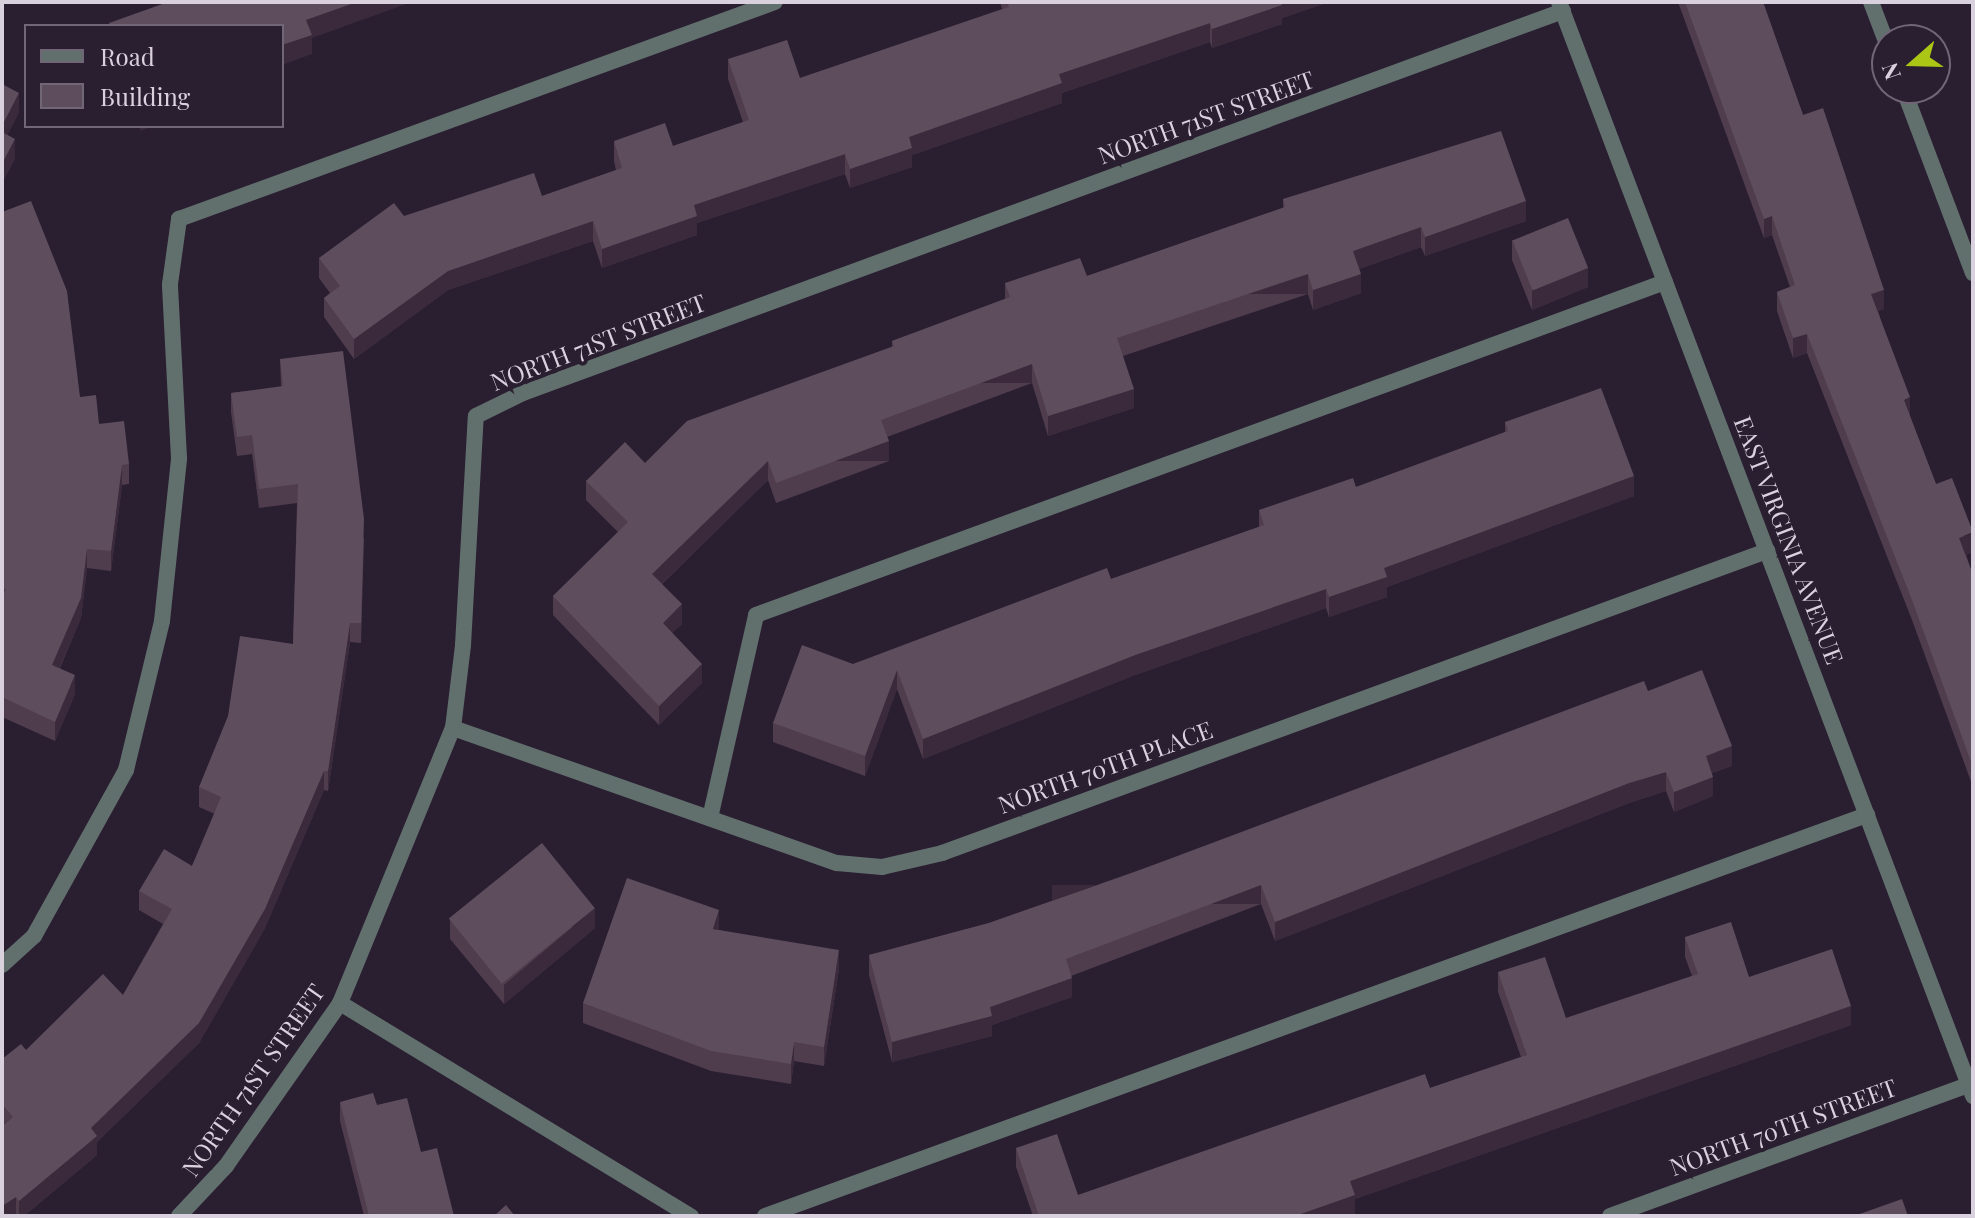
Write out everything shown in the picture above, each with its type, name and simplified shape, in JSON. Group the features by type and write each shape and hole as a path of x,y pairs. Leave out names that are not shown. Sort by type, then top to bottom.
{"street":[{"path":"2,965 34,936 126,770 162,621 179,458 170,284 179,219 775,2"},
{"path":"1871,2 1879,24"},
{"name":"EAST VIRGINIA AVENUE","path":"1561,6 1972,1088"},
{"name":"NORTH 71ST STREET","path":"179,1216 195,1204 340,1003 453,728 463,645 476,416 538,387 1561,6"},
{"path":"1909,104 1973,273"},
{"path":"710,818 756,615 1665,282"},
{"name":"NORTH 70TH PLACE","path":"453,728 837,863 882,867 942,853 1767,551"},
{"path":"765,1216 1867,815"},
{"path":"340,1003 691,1216"},
{"name":"NORTH 70TH STREET","path":"1610,1216 1972,1088"},
{"path":"195,1204 209,1216"}],"building":[{"path":"168,2 357,2 306,20 312,35 284,44 284,24 109,23"},
{"path":"1007,2 1281,2 1282,5 1212,29 1210,23 1059,74 1062,83 909,137 912,148 850,169 845,154 694,205 697,216 602,249 593,221 448,271 354,339 324,298 340,286 319,258 394,203 404,216 534,173 542,196 622,168 614,141 665,123 673,146 749,120 728,59 787,40 800,78 1009,7"},
{"path":"1685,2 1763,2 1803,115 1823,108 1884,290 1871,294 1910,397 1904,400 1936,484 1952,478 1973,532 1959,538 1973,575 1973,767 1912,600 1807,334 1793,338 1777,292 1795,285 1772,216 1764,219"},
{"path":"2,84 19,93 2,126"},
{"path":"1501,131 1526,201 1425,237 1421,227 1353,251 1361,274 1313,290 1308,274 1117,338 1134,389 1048,416 1032,364 881,420 889,441 776,483 768,461 652,574 682,604 663,623 702,664 659,706 553,596 628,522 586,481 625,442 645,463 687,421 894,346 892,341 1010,297 1005,283 1080,258 1087,276 1285,207 1283,199"},
{"path":"2,132 15,139 2,164"},
{"path":"31,201 67,291 80,397 96,395 99,424 124,421 129,464 122,465 111,551 87,549 81,598 52,665 75,675 55,722 2,697 2,598 6,589 2,588 2,212"},
{"path":"1568,218 1588,268 1533,291 1512,240"},
{"path":"343,351 364,519 361,623 350,623 328,771 324,771 265,909 199,1023 91,1128 97,1136 19,1201 16,1197 2,1206 2,1127 13,1117 2,1104 2,1059 21,1044 26,1050 103,974 123,995 172,909 139,891 164,849 192,866 221,797 199,787 228,716 240,636 293,644 298,484 259,489 252,435 237,437 231,393 283,386 280,359"},
{"path":"1601,388 1634,476 1384,568 1387,577 1329,597 1326,589 1135,655 923,739 897,670 865,756 773,723 802,645 853,664 1107,568 1111,579 1264,525 1259,510 1353,478 1356,487 1508,431 1505,422"},
{"path":"1702,670 1732,746 1706,756 1713,777 1674,792 1666,772 1629,783 1275,922 1261,885 1066,959 1072,978 990,1007 992,1016 892,1042 869,955 989,923 1132,873 1644,681 1648,691"},
{"path":"542,843 595,908 502,984 449,919"},
{"path":"627,878 719,910 713,929 839,950 824,1047 794,1042 791,1064 711,1051 583,1003"},
{"path":"1731,922 1749,977 1832,949 1851,1006 1350,1181 1355,1195 1295,1216 1039,1216 1016,1148 1057,1134 1078,1195 1425,1074 1430,1088 1527,1055 1498,972 1545,957 1566,1018 1698,974 1685,937"},
{"path":"373,1093 377,1105 407,1098 421,1152 437,1148 454,1216 369,1216 340,1102"},
{"path":"1902,1199 1908,1216 1854,1216"},
{"path":"506,1205 515,1216 494,1216"}]}
